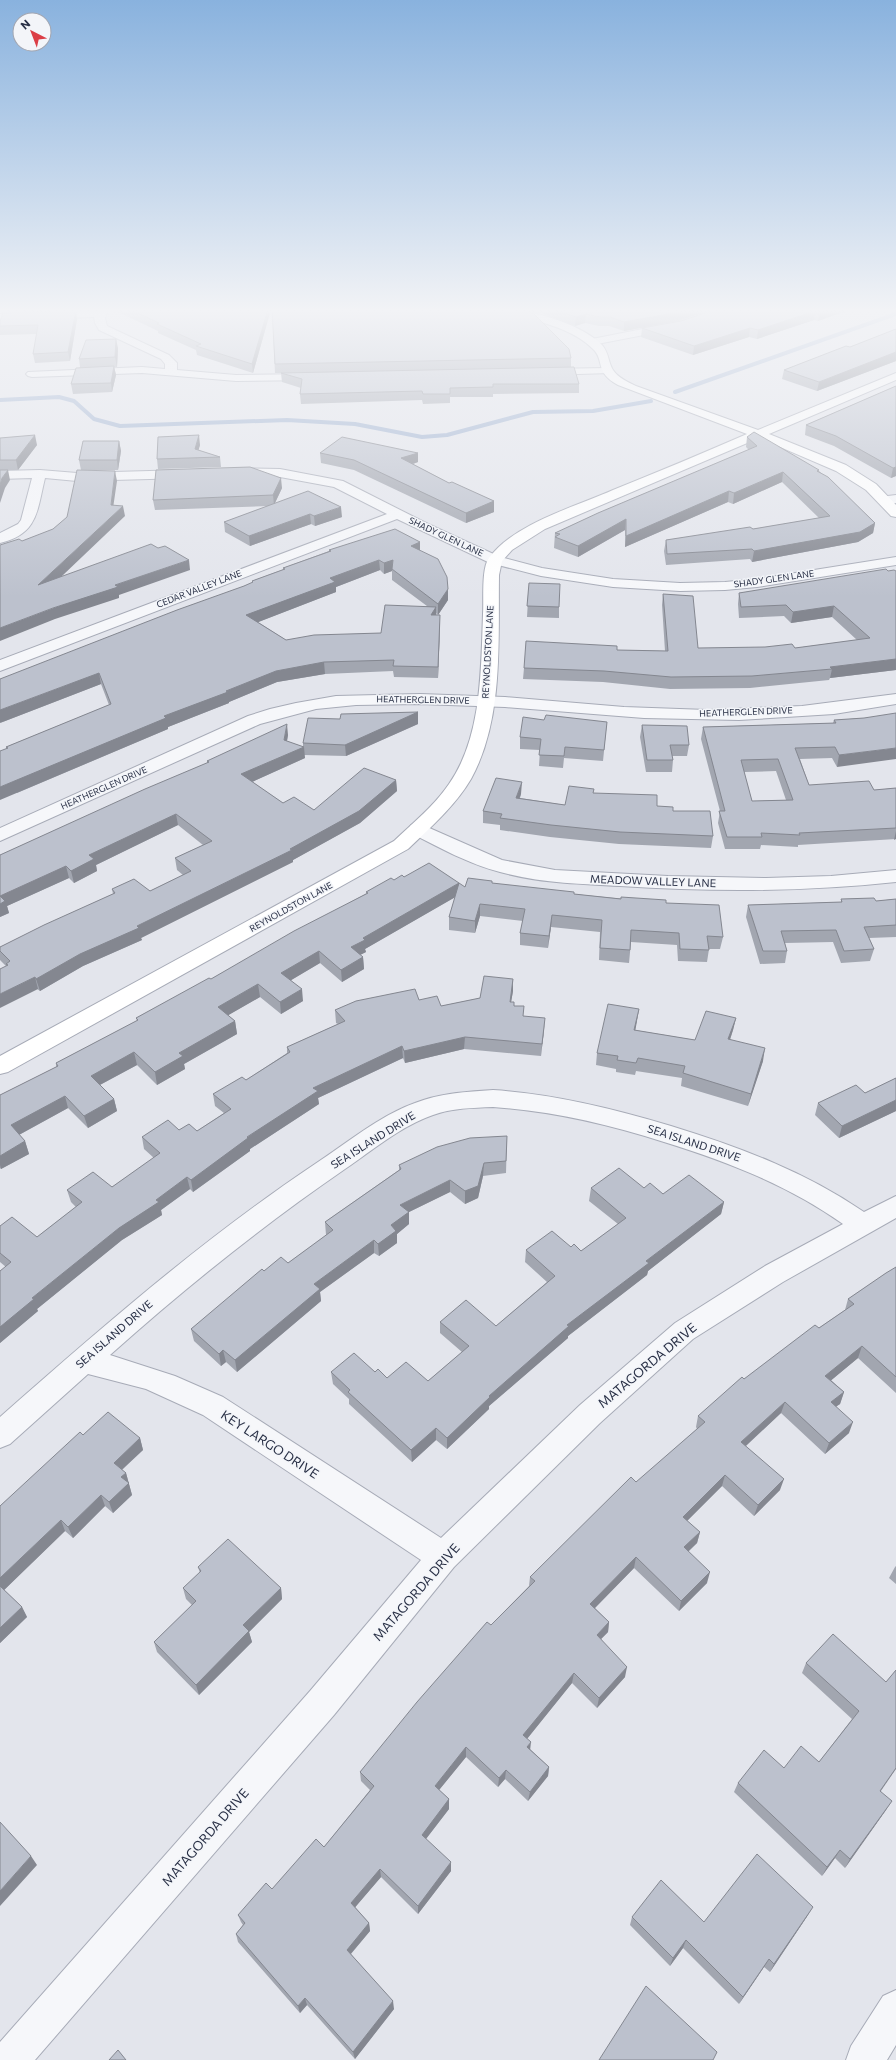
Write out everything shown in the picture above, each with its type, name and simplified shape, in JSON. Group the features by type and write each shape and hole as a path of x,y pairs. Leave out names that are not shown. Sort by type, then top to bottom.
{"street":[{"path":"677,405 794,447 840,468 890,500 896,513"},
{"path":"496,560 507,547 540,526 828,405"},
{"name":"SHADY GLEN LANE","path":"219,473 280,473 338,484 496,560 575,578 644,586 680,587 757,583 896,561"},
{"path":"0,476 40,474 77,477 196,474"},
{"path":"0,539 23,527 28,520 40,474"},
{"name":"CEDAR VALLEY LANE","path":"0,666 399,514"},
{"name":"REYNOLDSTON LANE","path":"0,1066 395,849 418,829 443,803 462,778 474,753 486,701 492,574 496,560"},
{"name":"HEATHERGLEN DRIVE","path":"0,835 254,720 283,710 318,702 351,699 486,701 644,713 701,714 815,710 896,699"},
{"name":"MEADOW VALLEY LANE","path":"418,829 447,844 505,868 553,875 668,882 766,884 896,876"},
{"name":"SEA ISLAND DRIVE","path":"0,1435 153,1300 227,1241 304,1183 411,1115 434,1105 460,1101 517,1100 587,1112 643,1126 725,1151 765,1168 812,1190 862,1224"},
{"name":"MATAGORDA DRIVE","path":"10,2060 322,1703 443,1557 590,1414 684,1331 774,1274 896,1206"},
{"name":"KEY LARGO DRIVE","path":"84,1361 138,1373 187,1393 213,1406 443,1557"},
{"path":"865,2060 896,2009"}],"building":[{"path":"852,405 896,405 896,467 893,468 836,436 806,425"},
{"path":"754,432 819,470 817,471 828,477 875,523 860,532 754,551 752,549 667,554 666,540 750,527 753,529 830,516 783,472 734,493 729,491 626,536 626,519 578,546 555,537 560,534 555,533 598,513 757,446 747,437"},
{"path":"35,435 16,460 0,460 0,438"},
{"path":"199,435 195,449 220,457 157,459 158,437"},
{"path":"342,437 418,453 401,458 449,483 452,482 494,501 466,513 354,460 320,453"},
{"path":"83,441 119,441 117,460 79,460"},
{"path":"250,467 281,478 273,495 153,500 156,470"},
{"path":"0,470 8,470 2,478 0,485"},
{"path":"77,470 115,471 111,505 123,506 38,585 151,544 158,548 165,546 189,560 115,585 118,587 53,608 0,628 0,545 19,539 22,541 53,529 67,517"},
{"path":"308,491 341,507 314,516 310,514 249,536 224,522"},
{"path":"395,529 420,542 411,546 438,559 447,577 448,589 438,604 392,569 393,560 384,563 379,560 330,578 335,582 246,615 286,640 314,635 381,633 385,605 436,607 431,615 440,615 438,667 393,666 394,660 324,662 276,671 226,691 228,692 164,716 166,718 0,787 0,751 8,748 6,747 111,704 99,673 0,710 0,679 177,610 244,586 253,582 252,581 285,569 283,568 331,551 329,550"},
{"path":"886,569 888,571 896,571 896,659 830,667 832,669 752,676 671,677 604,671 524,668 526,641 617,646 617,650 668,651 663,594 693,596 698,648 765,647 792,644 795,648 870,638 834,606 793,612 786,605 741,607 739,593"},
{"path":"529,583 560,584 559,607 527,606"},
{"path":"418,712 345,745 303,743 308,718 340,719 341,714"},
{"path":"896,713 896,748 839,755 835,747 795,748 809,785 869,781 874,790 896,788 896,828 799,833 800,835 761,833 762,837 727,837 719,811 725,811 703,727 836,723 834,720 864,718","holes":["778,759 793,800 752,801 741,760"]},
{"path":"546,715 607,722 604,750 565,747 564,756 539,755 541,739 520,737 523,717 544,720"},
{"path":"287,724 284,740 304,747 241,774 283,803 294,797 314,810 364,768 396,780 359,811 290,849 292,850 137,926 139,928 80,954 36,979 35,977 0,994 0,969 8,965 6,964 10,961 0,951 0,947 44,925 115,893 112,889 134,879 150,891 191,871 175,858 212,841 176,814 89,855 94,859 71,871 66,866 0,896 0,855 145,789 209,762 207,761"},
{"path":"642,725 687,726 689,745 670,745 673,760 647,760"},
{"path":"496,778 522,782 516,798 565,805 569,786 594,789 593,793 657,795 657,806 673,807 673,811 710,811 713,836 620,832 500,818 502,814 483,811"},
{"path":"429,863 459,883 363,938 365,940 351,947 363,957 341,970 319,951 281,973 302,989 280,1002 258,984 218,1007 235,1021 179,1053 183,1056 155,1072 134,1052 91,1076 114,1099 84,1116 65,1096 11,1125 25,1141 0,1156 0,1095 58,1066 56,1063 138,1020 136,1018 209,978 211,979 294,931 368,893 366,892 391,878 394,880 402,875 404,877"},
{"path":"468,878 492,881 492,883 574,892 574,894 621,899 621,897 666,900 666,903 719,905 723,937 707,936 709,950 680,949 679,933 631,930 630,950 600,948 602,920 552,915 549,936 520,933 525,909 480,904 475,921 449,917 459,883 465,887"},
{"path":"0,896 5,901 0,904"},
{"path":"874,898 876,901 896,899 896,925 864,927 874,949 844,951 836,930 781,931 787,951 763,951 748,905 842,902 841,899"},
{"path":"484,976 513,979 510,1002 514,1002 514,1006 524,1006 523,1016 545,1018 542,1044 465,1037 404,1051 402,1046 313,1088 318,1091 247,1137 248,1138 191,1180 187,1177 156,1200 159,1202 119,1228 32,1298 34,1299 0,1327 0,1271 11,1262 0,1253 0,1226 12,1217 37,1237 82,1202 67,1190 93,1172 112,1187 160,1153 142,1137 168,1120 179,1130 189,1124 197,1131 231,1109 213,1094 242,1077 246,1080 290,1052 287,1047 345,1021 335,1010 356,1001 415,989 419,1000 437,996 441,1006 480,998"},
{"path":"608,1004 639,1009 634,1030 695,1040 706,1011 736,1018 728,1039 765,1048 751,1094 683,1073 685,1066 638,1058 636,1063 617,1060 618,1056 597,1053"},
{"path":"896,1078 896,1100 842,1126 818,1103 856,1085 865,1093"},
{"path":"507,1136 506,1161 484,1163 478,1186 465,1191 450,1180 400,1205 409,1212 391,1225 396,1231 378,1244 374,1240 314,1284 320,1289 235,1360 223,1350 219,1354 191,1329 262,1269 264,1271 281,1257 288,1263 333,1230 325,1222 401,1169 399,1165 437,1147 470,1138"},
{"path":"619,1168 644,1188 650,1183 663,1194 689,1175 724,1202 646,1261 649,1263 567,1325 569,1326 489,1396 490,1397 447,1438 436,1428 411,1450 348,1392 350,1390 331,1372 354,1353 375,1372 378,1369 387,1378 406,1362 428,1381 469,1346 440,1322 466,1300 496,1326 555,1276 526,1250 552,1231 571,1247 574,1244 581,1251 626,1218 591,1188"},
{"path":"896,1267 896,1377 862,1346 825,1376 844,1392 831,1402 853,1422 829,1443 785,1402 741,1442 784,1479 758,1505 725,1475 683,1517 700,1532 684,1547 710,1572 681,1601 636,1557 590,1604 609,1622 597,1635 627,1667 599,1698 574,1673 523,1735 531,1742 527,1747 549,1767 530,1792 506,1770 499,1778 466,1747 435,1786 449,1799 422,1835 451,1862 418,1906 380,1869 351,1903 369,1923 347,1950 393,2001 353,2052 305,1998 298,2006 236,1934 245,1923 238,1915 266,1883 272,1889 316,1839 324,1847 374,1786 360,1772 417,1702 487,1622 491,1625 535,1581 530,1577 631,1477 636,1482 705,1422 698,1416 742,1377 744,1379 815,1325 819,1328 854,1304 848,1299"},
{"path":"108,1412 140,1438 114,1463 126,1473 121,1477 129,1483 109,1502 101,1495 68,1527 61,1520 0,1578 0,1506 80,1432 83,1435"},
{"path":"228,1539 281,1588 243,1625 249,1631 196,1685 154,1642 196,1601 183,1588 201,1571 198,1567"},
{"path":"0,1586 22,1607 0,1628"},
{"path":"833,1634 886,1682 896,1670 896,1768 880,1791 892,1801 850,1859 840,1850 827,1867 738,1783 764,1750 784,1768 801,1746 819,1762 859,1711 806,1663"},
{"path":"0,1822 31,1856 0,1891"},
{"path":"757,1854 813,1907 774,1964 769,1959 743,1997 686,1940 673,1958 632,1917 661,1880 704,1922"},
{"path":"646,1986 717,2052 713,2060 599,2060"},
{"path":"118,2050 126,2060 109,2060"}],"waterway":[{"path":"79,405 94,419 120,426 287,420 355,424 422,437 447,435 533,412 593,411 627,405"}]}
